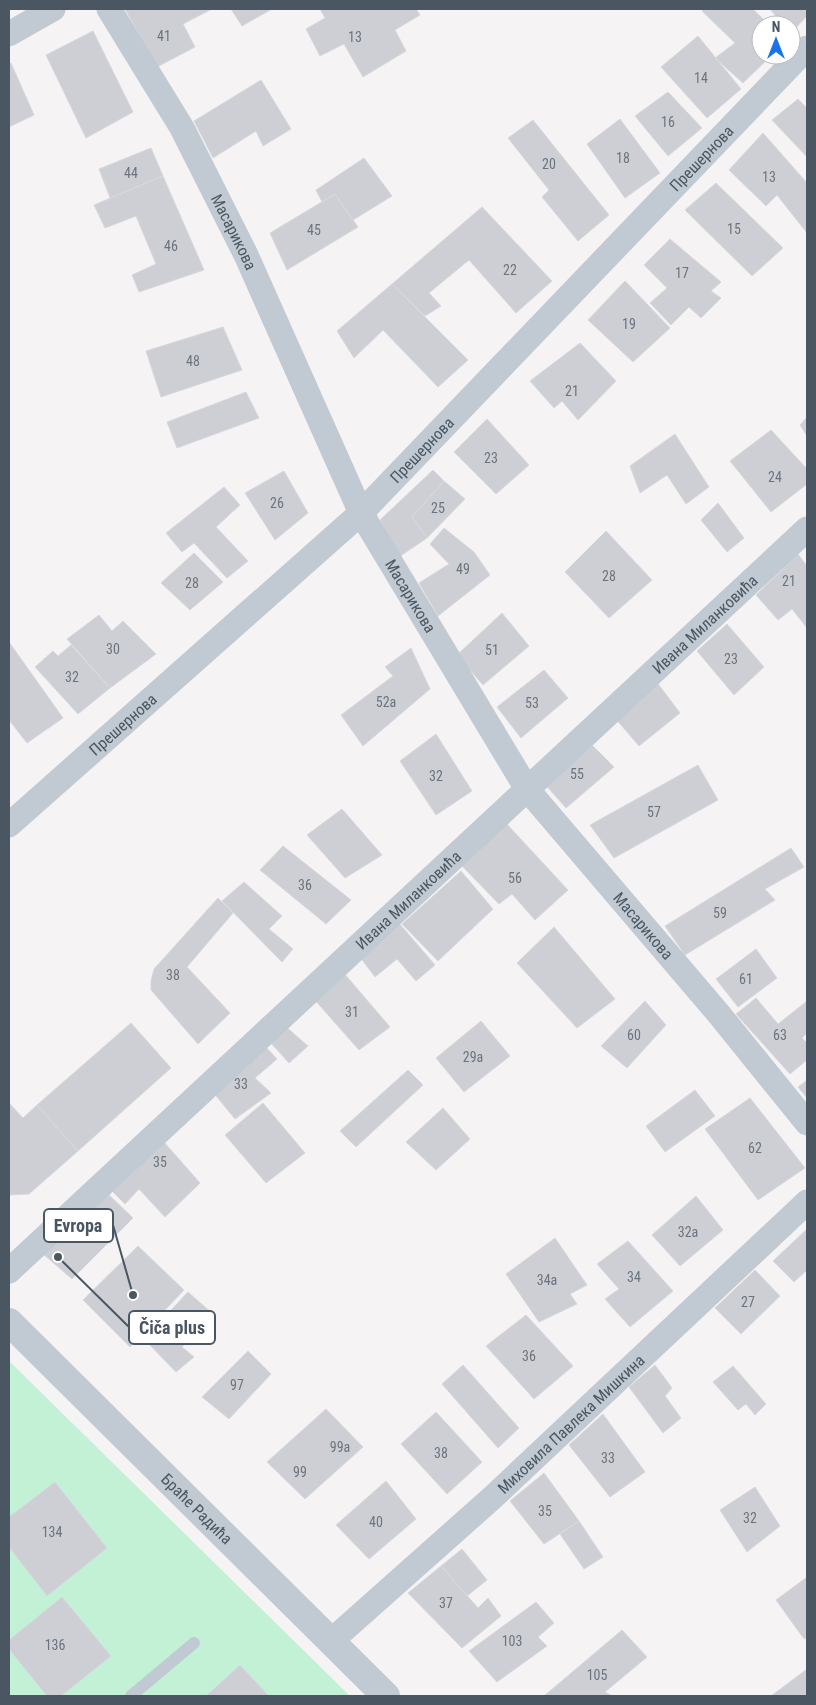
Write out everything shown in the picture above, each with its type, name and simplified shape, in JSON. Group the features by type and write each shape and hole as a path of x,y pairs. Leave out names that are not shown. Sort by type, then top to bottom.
{"street":[{"path":"9,34 53,9"},
{"name":"Масарикова","path":"109,9 182,128 246,255 361,514 527,789 718,1013 807,1123"},
{"name":"Прешернова","path":"9,826 361,514 807,48"},
{"name":"Ивана Миланковића","path":"9,1271 807,529"},
{"name":"Миховила Павлека Мишкина","path":"330,1642 492,1498 807,1202"},
{"name":"Браће Радића","path":"9,1322 386,1696"}],"lane":[{"path":"131,1696 194,1643"}],"green space":[{"path":"9,1361 350,1696 9,1696"}],"building":[{"path":"125,9 212,9 183,24 195,47 157,67"},
{"path":"231,9 272,9 242,26"},
{"path":"320,9 416,9 420,15 395,30 406,51 363,77 344,44 320,56 306,29 325,18"},
{"path":"704,9 753,9 759,15 751,15 751,65 762,65 743,83 715,58 735,43 702,11"},
{"path":"770,9 807,9 807,16 801,22 801,15 775,15"},
{"path":"93,31 133,112 86,138 46,55"},
{"path":"698,36 741,89 707,118 661,67"},
{"path":"11,63 34,115 9,127 9,64"},
{"path":"261,80 291,129 263,146 256,131 213,158 194,121"},
{"path":"668,92 702,128 668,156 635,116"},
{"path":"798,99 807,108 807,157 772,120"},
{"path":"620,119 660,173 625,198 587,144"},
{"path":"533,120 609,215 578,241 542,197 549,190 508,138"},
{"path":"763,133 807,183 807,233 777,195 766,206 729,170"},
{"path":"151,148 163,176 110,198 99,169"},
{"path":"364,158 392,196 353,220 335,194 322,202 316,190"},
{"path":"163,176 204,270 139,292 132,275 156,264 136,216 105,228 94,205"},
{"path":"716,183 783,248 752,276 685,210"},
{"path":"335,194 358,227 287,270 270,233"},
{"path":"482,207 552,281 516,313 469,260 429,293 441,306 425,316 392,284"},
{"path":"670,239 721,282 711,291 721,298 701,318 689,307 671,325 650,303 667,288 644,265"},
{"path":"625,281 670,328 633,362 588,320"},
{"path":"392,284 468,360 438,387 383,330 354,358 337,331"},
{"path":"223,327 242,370 161,397 146,351"},
{"path":"580,343 616,381 578,420 562,401 554,408 530,381"},
{"path":"246,392 259,418 177,448 167,422"},
{"path":"807,417 807,436 800,425"},
{"path":"487,419 529,465 496,494 454,452"},
{"path":"771,430 807,469 807,484 771,512 730,461"},
{"path":"675,434 709,487 686,504 667,475 640,493 630,466"},
{"path":"433,470 444,481 412,517 427,538 399,557 380,520"},
{"path":"284,471 308,513 275,540 245,493"},
{"path":"444,481 465,499 427,538 412,517"},
{"path":"224,487 240,505 216,527 248,561 227,578 194,543 182,552 166,533"},
{"path":"718,503 744,538 727,552 701,520"},
{"path":"444,528 474,552 490,575 438,616 419,583 449,564 430,544"},
{"path":"606,531 652,580 609,618 565,572"},
{"path":"194,553 223,582 190,610 161,583"},
{"path":"798,554 807,566 807,628 792,609 778,620 756,595"},
{"path":"502,613 529,646 483,685 457,655"},
{"path":"99,615 112,631 123,621 156,654 110,688 67,639"},
{"path":"727,624 764,667 734,695 697,651"},
{"path":"9,642 63,718 27,743 9,720"},
{"path":"71,645 110,688 78,714 35,667 53,651 58,656"},
{"path":"411,648 430,689 363,746 341,715 393,676 385,667"},
{"path":"544,670 568,698 521,738 497,707"},
{"path":"656,681 680,713 639,746 615,718"},
{"path":"436,734 472,791 436,815 400,761"},
{"path":"586,739 614,767 566,808 542,781"},
{"path":"698,765 718,800 614,858 590,825"},
{"path":"342,809 382,855 345,878 307,835"},
{"path":"505,822 568,890 535,920 512,894 499,904 461,865"},
{"path":"283,846 351,900 326,924 260,870"},
{"path":"791,848 804,867 765,889 775,900 685,955 665,926"},
{"path":"461,871 493,909 438,961 402,924"},
{"path":"244,882 282,916 269,929 293,949 282,962 222,901"},
{"path":"218,898 233,913 187,967 230,1013 198,1044 151,990 151,981 154,969"},
{"path":"398,922 435,965 416,981 397,959 375,977 360,957"},
{"path":"554,927 615,999 577,1028 517,963"},
{"path":"756,949 777,978 738,1007 716,979"},
{"path":"343,972 390,1027 359,1050 313,998"},
{"path":"756,998 778,1024 807,1001 807,1033 802,1038 807,1043 807,1060 790,1074 736,1014"},
{"path":"645,1001 666,1025 627,1068 601,1046"},
{"path":"481,1021 510,1056 464,1092 436,1058"},
{"path":"131,1023 171,1068 78,1151 37,1105"},
{"path":"285,1026 308,1046 289,1063 270,1042"},
{"path":"264,1045 277,1059 255,1078 271,1093 235,1119 212,1091"},
{"path":"408,1070 423,1085 356,1147 340,1131"},
{"path":"807,1080 807,1098 798,1087"},
{"path":"695,1090 715,1116 665,1152 646,1126"},
{"path":"750,1098 805,1168 758,1200 705,1129"},
{"path":"9,1103 23,1118 37,1105 78,1151 29,1194 9,1195"},
{"path":"263,1103 305,1153 266,1183 225,1135"},
{"path":"443,1108 470,1139 436,1170 406,1142"},
{"path":"163,1141 200,1183 165,1217 139,1189 125,1204 110,1189"},
{"path":"106,1192 133,1218 72,1279 43,1254"},
{"path":"696,1196 723,1230 680,1266 652,1235"},
{"path":"807,1229 807,1270 794,1282 773,1261"},
{"path":"555,1238 587,1285 570,1294 577,1304 539,1322 506,1274"},
{"path":"628,1241 673,1291 630,1327 605,1299 619,1289 597,1264"},
{"path":"138,1246 184,1290 130,1347 83,1300"},
{"path":"755,1270 780,1296 741,1334 715,1308"},
{"path":"188,1292 213,1314 182,1347 194,1357 176,1372 144,1339"},
{"path":"526,1315 573,1366 534,1399 486,1346"},
{"path":"248,1351 271,1374 229,1419 202,1397"},
{"path":"463,1365 519,1428 498,1448 442,1384"},
{"path":"655,1365 672,1388 665,1396 681,1418 663,1433 629,1387"},
{"path":"733,1366 766,1404 755,1415 746,1404 738,1410 713,1382"},
{"path":"326,1409 363,1447 305,1499 267,1462"},
{"path":"436,1412 482,1462 447,1494 401,1444"},
{"path":"603,1414 645,1472 610,1497 569,1445"},
{"path":"544,1473 579,1521 544,1544 510,1501"},
{"path":"386,1481 416,1519 369,1559 336,1525"},
{"path":"55,1482 107,1548 47,1596 9,1547 9,1517"},
{"path":"755,1487 780,1526 747,1552 720,1510"},
{"path":"579,1521 603,1557 584,1569 560,1534"},
{"path":"462,1549 487,1580 467,1596 441,1566"},
{"path":"441,1566 478,1608 488,1598 501,1616 462,1648 408,1593"},
{"path":"807,1577 807,1637 804,1639 776,1600"},
{"path":"62,1597 111,1656 61,1696 47,1696 9,1649 9,1640"},
{"path":"536,1602 554,1623 538,1637 547,1646 497,1682 469,1651"},
{"path":"622,1630 647,1657 605,1692 612,1696 544,1696"},
{"path":"240,1665 269,1696 206,1696"},
{"path":"807,1669 807,1696 771,1696"}],"place":[{"name":"Čiča plus","path":"58,1257"},
{"name":"Evropa","path":"133,1295"}]}
